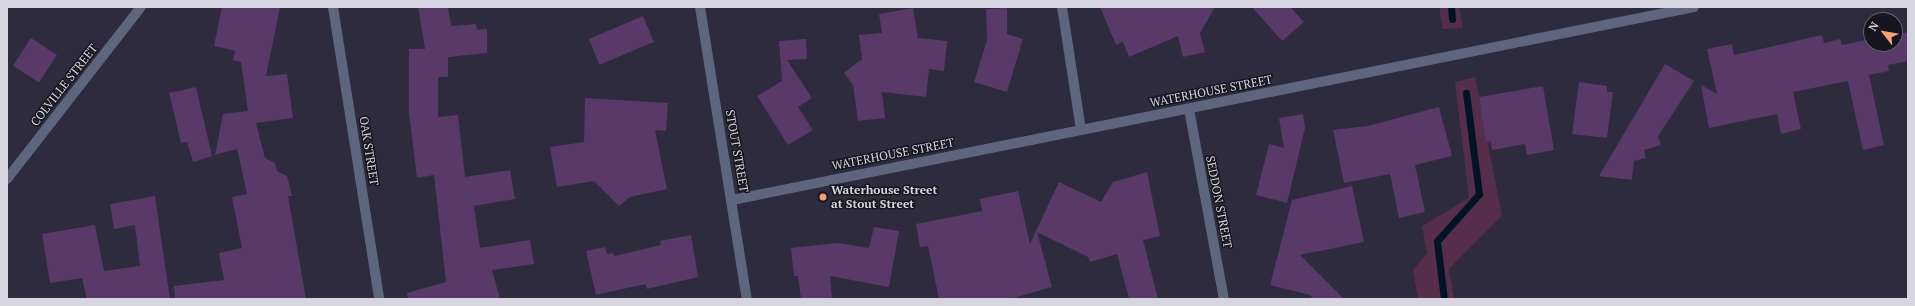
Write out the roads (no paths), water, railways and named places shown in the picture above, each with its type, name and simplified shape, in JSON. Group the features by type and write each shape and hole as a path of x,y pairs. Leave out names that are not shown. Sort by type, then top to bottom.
{"street":[{"name":"COLVILLE STREET","path":"7,179 141,7"},
{"name":"OAK STREET","path":"333,7 378,299"},
{"name":"STOUT STREET","path":"700,7 747,299"},
{"path":"1062,7 1081,130"},
{"name":"WATERHOUSE STREET","path":"732,200 1694,7"},
{"name":"SEDDON STREET","path":"1188,109 1224,299"}],"waterway":[{"path":"1451,7 1452,19"},
{"path":"1444,299 1437,241 1479,194 1466,93"}],"place":[{"name":"Waterhouse Street at Stout Street","path":"823,197"}]}
